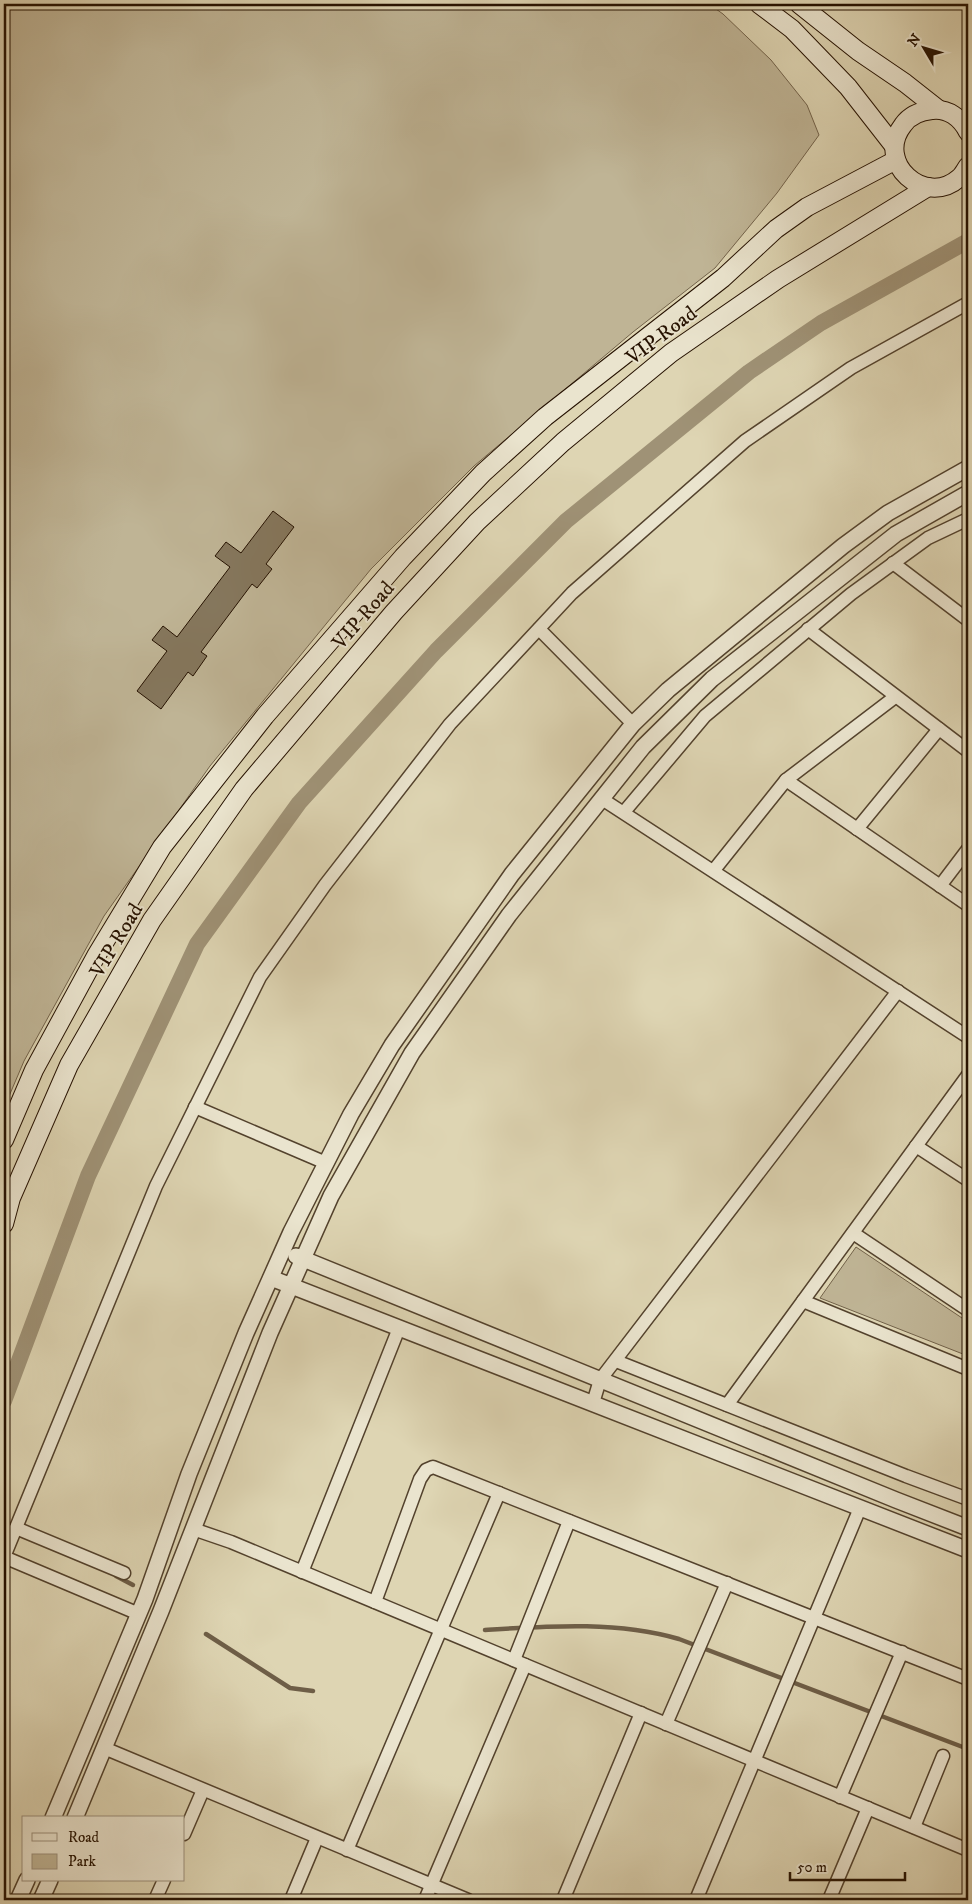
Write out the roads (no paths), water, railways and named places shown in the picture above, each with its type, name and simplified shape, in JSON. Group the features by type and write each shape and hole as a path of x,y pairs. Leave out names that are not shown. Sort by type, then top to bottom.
{"main road":[{"path":"759,4 792,29 848,87 895,153 903,173 908,178 914,182 968,190"},
{"path":"799,4 858,50 905,83 953,113 963,123 968,132"},
{"path":"895,153 898,131 908,118 922,110 953,113"},
{"name":"VIP Road","path":"4,1140 34,1070 96,956 162,847 265,716 403,557 483,473 545,417 723,278 776,229 807,207 895,153"},
{"name":"VIP Road","path":"4,1224 11,1198 70,1065 152,920 244,789 394,612 477,522 563,442 671,353 778,279 936,186 959,178 968,166"}],"street":[{"path":"139,1614 4,1557 156,1186 260,977 324,885 450,724 572,593 745,441 851,368 968,303"},
{"path":"54,1816 139,1614 189,1474 246,1333 283,1250 326,1162 351,1114 392,1045 512,874 633,724 668,690 843,546 888,513 968,468"},
{"path":"77,1816 161,1611 270,1333 331,1196 412,1053 509,915 643,747 712,679 896,534 968,493"},
{"path":"624,812 705,716 851,594 928,538 968,520"},
{"path":"893,563 968,620"},
{"path":"539,629 633,724"},
{"path":"808,629 968,751"},
{"path":"714,870 786,780 895,696"},
{"path":"857,829 939,729"},
{"path":"786,780 968,906"},
{"path":"602,798 968,1036"},
{"path":"940,886 968,850"},
{"path":"593,1404 600,1380 898,991"},
{"path":"727,1405 968,1076"},
{"path":"195,1107 326,1162"},
{"path":"916,1146 968,1180"},
{"path":"853,1233 968,1310"},
{"path":"283,1250 968,1528"},
{"path":"271,1278 968,1550"},
{"path":"803,1301 968,1368"},
{"path":"302,1572 399,1328"},
{"path":"616,1361 968,1498"},
{"path":"375,1602 420,1478 426,1470 433,1467 968,1679"},
{"path":"347,1850 499,1493"},
{"path":"696,1900 860,1508"},
{"path":"425,1900 519,1663 523,1638 570,1521"},
{"path":"16,1528 124,1573"},
{"path":"193,1530 231,1542 968,1850"},
{"path":"666,1724 727,1583"},
{"path":"840,1796 902,1652"},
{"path":"563,1900 641,1713"},
{"path":"104,1748 468,1900"},
{"path":"914,1827 943,1756"},
{"path":"185,1832 203,1790"},
{"path":"829,1900 868,1808"},
{"path":"291,1900 317,1838"},
{"path":"18,1900 26,1882"},
{"path":"41,1900 49,1882"},
{"path":"155,1900 163,1882"}],"waterway":[{"path":"4,1401 88,1176 197,944 299,803 436,651 566,521 749,372 821,323 968,241"},
{"path":"116,1576 133,1585"},
{"path":"485,1630 583,1626 631,1629 655,1633 679,1639 968,1749"},
{"path":"206,1634 290,1688 313,1691"}]}
